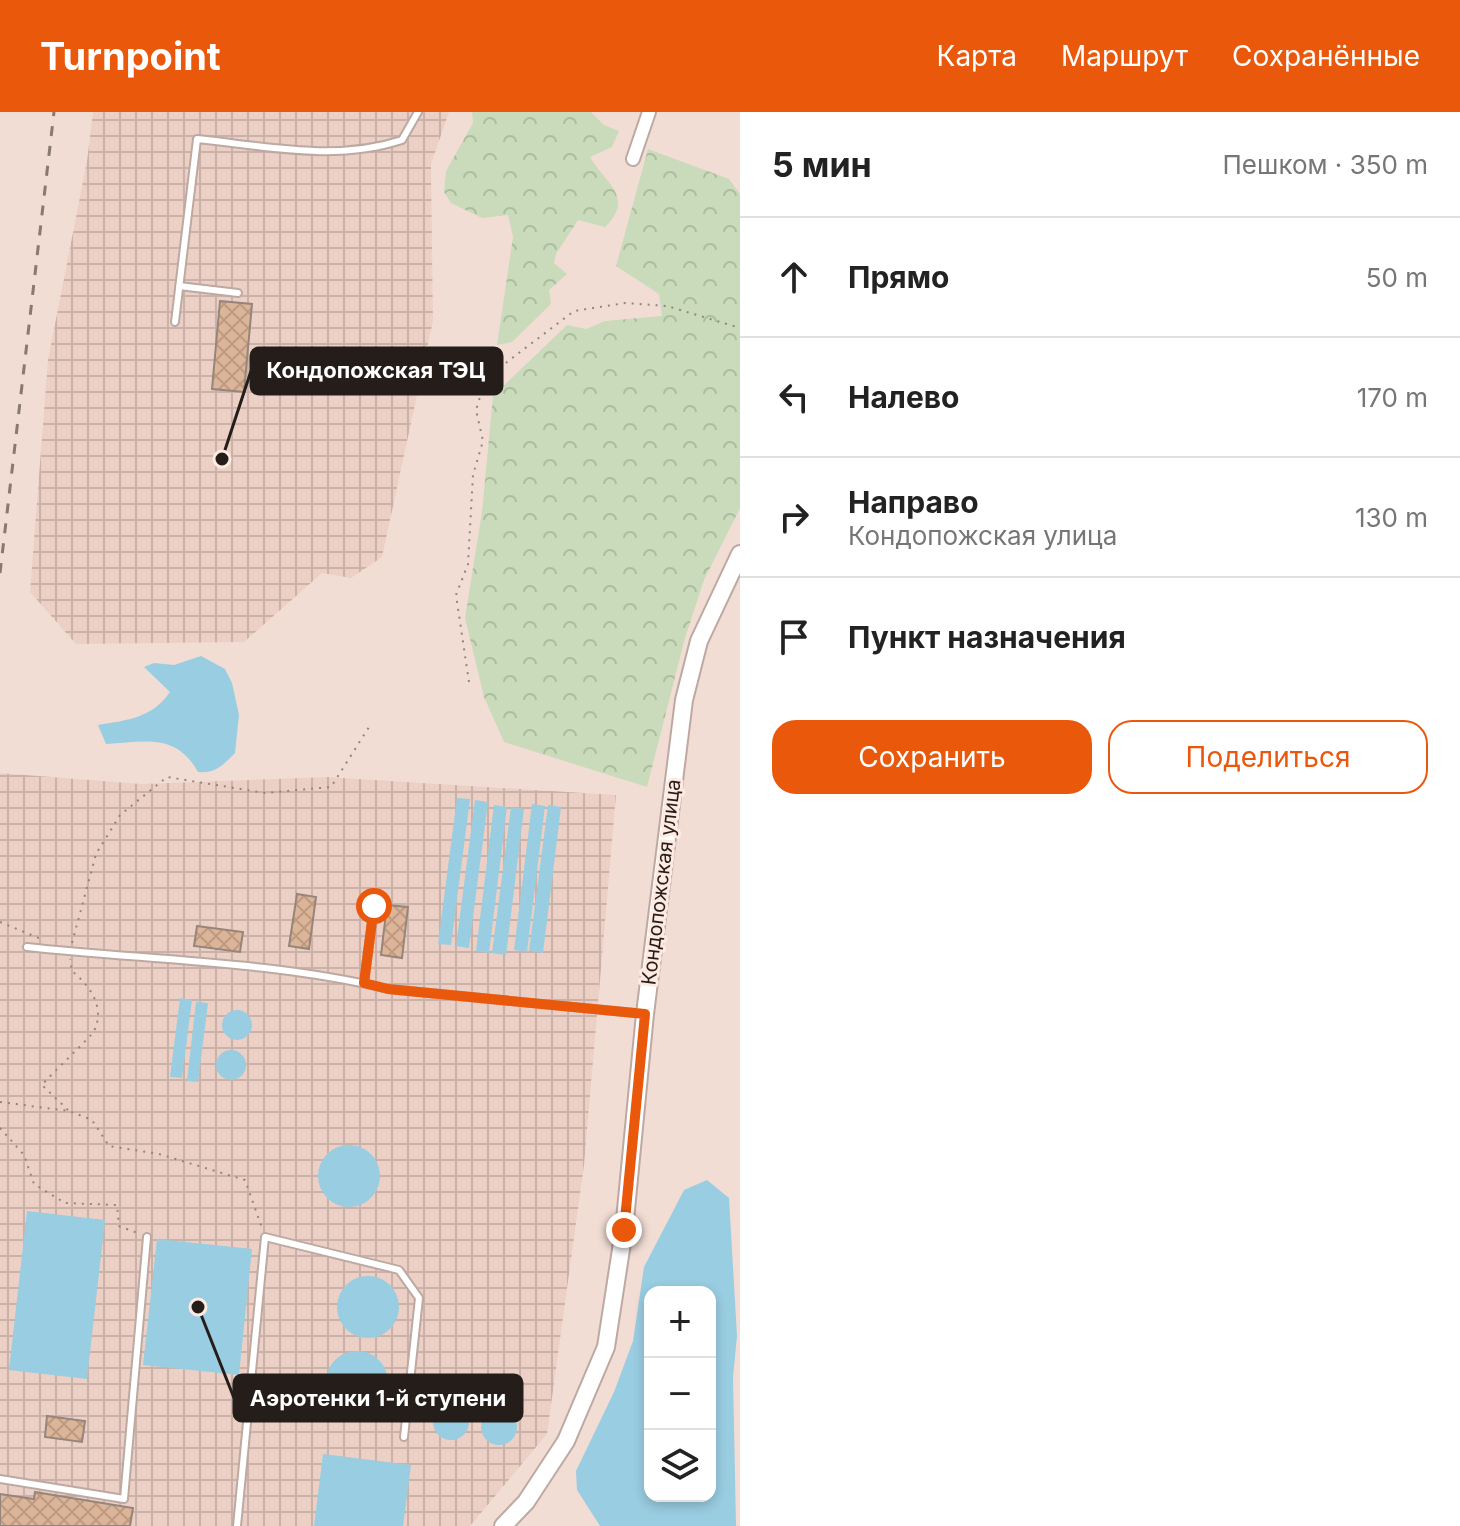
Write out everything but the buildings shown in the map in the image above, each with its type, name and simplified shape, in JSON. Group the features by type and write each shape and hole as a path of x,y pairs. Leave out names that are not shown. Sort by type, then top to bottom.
{"street":[{"path":"633,159 649,112"},
{"name":"Кондопожская улица","path":"503,1526 526,1502 566,1441 606,1347 624,1230 645,1014 684,700 699,641 740,554"}],"lane":[{"path":"175,322 197,139 342,153 371,150 402,140 418,112"},
{"path":"179,286 238,293"},
{"path":"364,983 374,906"},
{"path":"27,947 162,959 364,983 388,989 645,1014"},
{"path":"0,1479 124,1499 147,1237"},
{"path":"237,1526 265,1237 399,1270 419,1298 404,1437"}],"path":[{"path":"469,682 456,595 468,564 473,475 483,441 476,410 486,378 574,311 625,303 667,306 740,328"},
{"path":"69,1111 42,1085 94,1031 98,1004 87,983 72,971 69,952 96,854 120,815 167,777 265,793 331,787 371,724"},
{"path":"0,922 42,940"},
{"path":"0,1102 69,1111 92,1120 109,1146 159,1154 245,1180 265,1237"},
{"path":"0,1128 24,1155 34,1184 65,1203 117,1205 119,1226 147,1237"}],"shaded area":[{"path":"93,112 449,112 431,164 433,321 382,557 351,578 322,573 244,642 76,644 30,592 48,360 87,161"},
{"path":"0,773 141,784 327,777 616,795 584,1165 547,1434 470,1526 0,1526"}],"green space":[{"path":"472,112 591,112 604,125 619,131 612,147 590,157 618,198 614,216 605,227 578,220 556,254 554,263 567,274 549,290 551,304 512,342 497,345 513,237 508,215 482,218 451,203 444,192 446,171 473,123"},
{"path":"648,149 729,179 740,194 740,508 704,580 685,638 647,787 504,742 484,697 465,618 482,512 493,396 567,325 586,329 605,321 662,316 659,294 616,266"}],"water":[{"path":"201,656 225,669 232,683 239,715 235,753 227,761 214,770 198,772 180,750 169,745 146,741 106,744 98,725 147,713 170,692 144,667 154,663 174,665"},
{"path":"457,798 470,799 451,945 438,944"},
{"path":"475,800 488,802 469,948 456,946"},
{"path":"532,804 545,806 527,952 514,950"},
{"path":"494,805 507,807 489,953 476,951"},
{"path":"548,805 561,807 543,953 529,951"},
{"path":"511,807 524,809 506,955 492,953"},
{"path":"180,998 192,1000 182,1078 170,1077"},
{"path":"196,1002 208,1003 198,1082 187,1081"},
{"path":"237,1010 248,1014 252,1025 248,1036 237,1040 226,1036 222,1025 226,1014"},
{"path":"231,1050 237,1051 245,1059 245,1071 237,1079 231,1080 225,1079 217,1071 216,1065 217,1059 225,1051"},
{"path":"349,1145 371,1154 380,1176 371,1198 349,1207 327,1198 318,1176 327,1154"},
{"path":"707,1180 729,1198 737,1336 733,1377 736,1526 600,1526 577,1490 576,1471 614,1392 633,1341 644,1267 684,1190"},
{"path":"27,1211 105,1220 87,1379 9,1370"},
{"path":"157,1239 252,1249 239,1375 143,1365"},
{"path":"368,1276 390,1285 399,1307 390,1329 368,1338 346,1329 337,1307 346,1285"},
{"path":"357,1351 379,1360 388,1382 379,1404 357,1413 335,1404 326,1382 335,1360"},
{"path":"451,1404 464,1409 469,1422 464,1435 451,1440 438,1435 433,1422 438,1409"},
{"path":"499,1409 512,1414 517,1427 512,1440 499,1445 486,1440 481,1427 486,1414"},
{"path":"323,1454 411,1465 403,1526 314,1526"}],"railway":[{"path":"0,573 54,112"}],"place":[{"name":"Кондопожская ТЭЦ","path":"222,459"},
{"name":"Аэротенки 1-й ступени","path":"198,1307"}],"route":[{"path":"374,906 364,983 388,989 645,1014 624,1230"}]}
